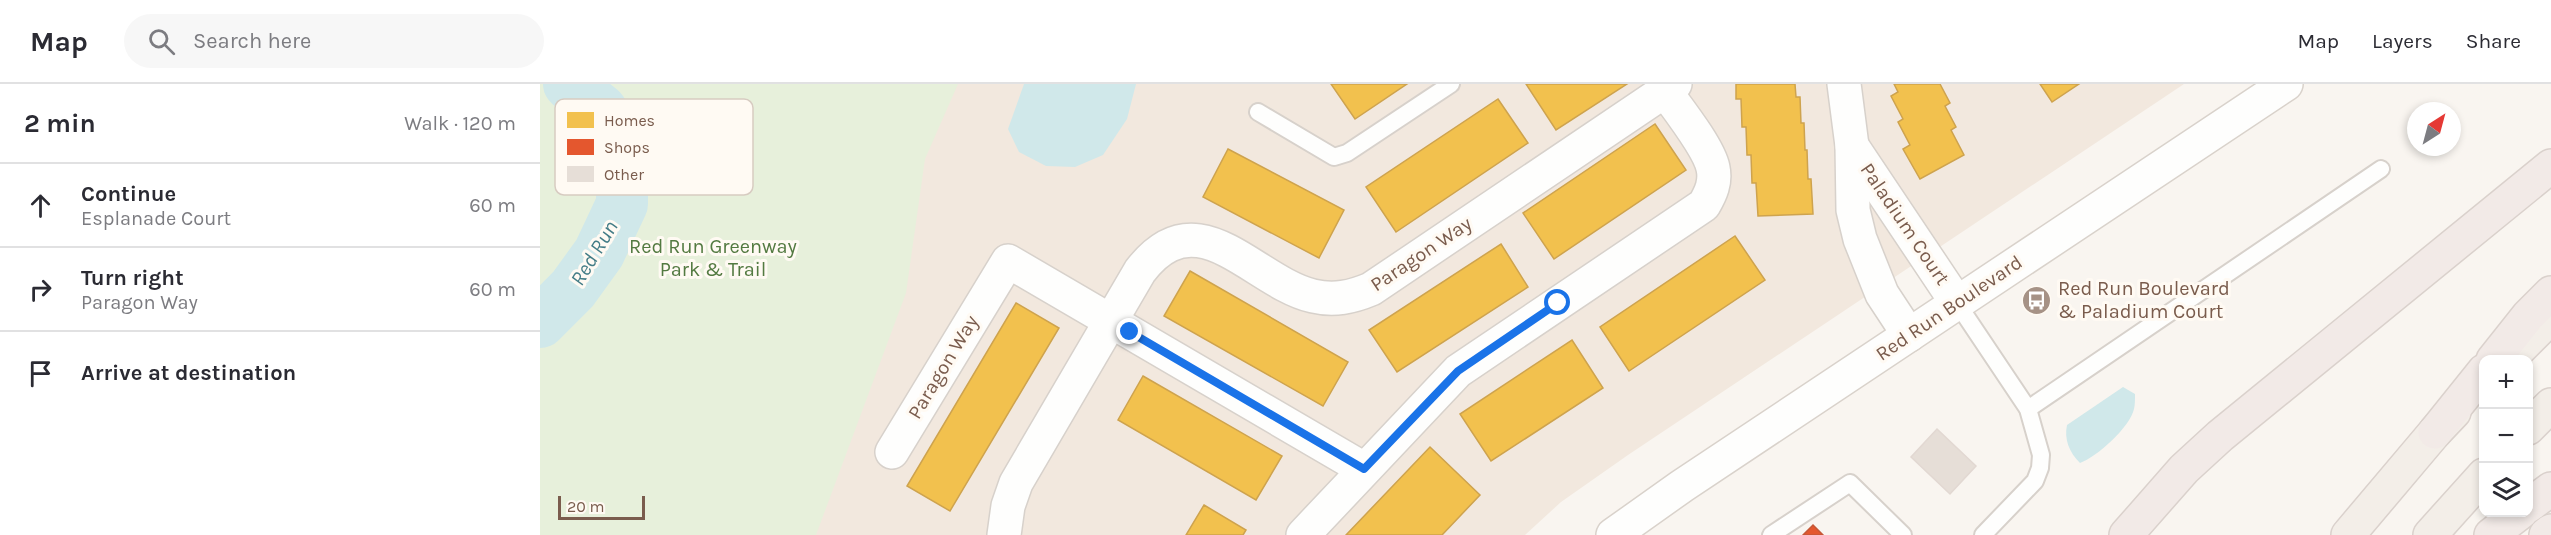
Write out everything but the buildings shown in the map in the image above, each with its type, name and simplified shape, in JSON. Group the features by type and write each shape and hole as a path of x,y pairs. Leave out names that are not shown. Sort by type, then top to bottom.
{"highway":[{"path":"2126,535 2184,469 2220,436 2551,166"},
{"path":"2497,355 2528,316 2551,293"},
{"path":"2435,432 2479,377"},
{"path":"2533,503 2551,489"},
{"path":"2491,535 2516,517"},
{"path":"2546,535 2551,531"}],"main road":[{"path":"2513,355 2551,317"},
{"path":"2348,535 2435,432 2479,389"},
{"path":"2533,424 2551,405"},
{"path":"2430,535 2479,481"}],"street":[{"name":"Paladium Court","path":"1844,84 1852,146 1853,210 1860,239 1882,294 1909,335"},
{"name":"Red Run Boulevard","path":"1613,535 2286,84"},
{"name":"Paragon Way","path":"1004,535 1008,506 1016,483 1151,256 1167,246 1184,241 1202,240 1223,247 1296,290 1312,296 1353,297 1371,289 1670,87"},
{"path":"1303,535 1458,371 1704,205 1714,181 1713,167 1670,87"},
{"name":"Paladium Court","path":"1852,146 1957,303"},
{"name":"Paragon Way","path":"892,452 1008,261 1364,469"}],"lane":[{"path":"1258,112 1334,157 1347,153 1451,84"},
{"path":"2028,409 2381,169"},
{"path":"1957,303 2028,409 2041,456 2040,468 2035,481 1983,535"},
{"path":"1771,535 1850,483 1903,535"}],"shaded area":[{"path":"916,84 2184,84 1628,455 1561,502 1525,535 789,535"}],"green space":[{"name":"Red Run Greenway Park & Trail","path":"540,84 958,84 925,159 906,293 816,535 540,535"}],"water":[{"path":"1024,84 1136,84 1127,119 1103,155 1075,167 1046,166 1019,152 1008,129"},
{"path":"2123,387 2135,394 2131,416 2112,440 2095,455 2080,463 2068,445 2067,425"}],"waterway":[{"name":"Red Run","path":"569,84 587,99"},
{"name":"Red Run","path":"540,322 573,289 599,253 622,204 622,195"}],"place":[{"name":"Red Run Boulevard & Paladium Court","path":"2037,300"}],"route":[{"path":"1130,332 1364,469 1458,371 1558,303"}]}
